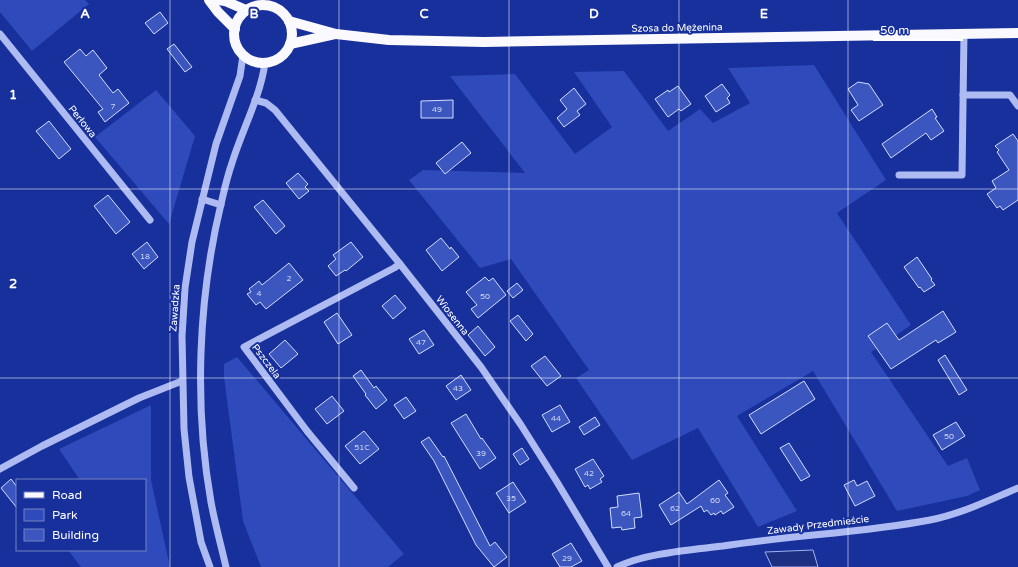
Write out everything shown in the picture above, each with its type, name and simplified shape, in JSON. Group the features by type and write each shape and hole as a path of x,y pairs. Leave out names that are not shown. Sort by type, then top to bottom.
{"main road":[{"path":"209,0 218,12 235,29"},
{"path":"218,0 225,1 246,10"},
{"path":"254,6 270,6 278,9 289,21 292,28 290,44 285,53 276,60 265,63 250,60 244,55 236,43 235,29 239,18 246,10 254,6"},
{"name":"Szosa do Mężenina","path":"289,21 336,34 389,40 484,42 1018,33"},
{"name":"Szosa do Mężenina","path":"290,44 336,34"}],"street":[{"path":"899,175 962,175 964,33"},
{"name":"Perłowa","path":"0,34 150,220"},
{"name":"Zawadzka","path":"210,567 201,542 189,477 184,429 182,336 185,288 192,242 202,199 216,144 240,76 244,55"},
{"path":"226,567 211,502 204,445 200,367 208,270 221,205 232,163 255,100 265,63"},
{"path":"964,95 1010,95 1018,106"},
{"name":"Wiosenna","path":"255,100 266,103 275,110 481,366 521,425 608,567"},
{"path":"202,199 221,205"},
{"name":"Pszczela","path":"354,488 307,431 244,346 400,264"},
{"path":"0,469 42,446 132,402 182,381"},
{"name":"Zawady Przedmieście","path":"617,567 626,562 647,557 741,543 930,520 961,512 1018,488"}],"green space":[{"path":"0,0 85,0 89,4 32,51 0,12"},
{"path":"814,65 886,180 837,213 911,325 871,352 948,466 967,458 980,490 967,496 897,511 813,371 737,416 797,511 758,527 698,428 632,460 576,378 589,370 511,259 480,268 409,180 423,170 525,173 450,76 515,74 575,154 612,127 574,72 624,71 668,131 700,109 713,123 750,103 728,68"},
{"path":"156,90 195,136 169,224 95,137"},
{"path":"237,357 404,554 388,567 261,567 243,521 224,377 224,364"},
{"path":"151,405 151,480 170,567 81,567 69,551 146,551 146,479 79,479 59,449"}],"shaded area":[{"path":"813,550 818,567 772,567 765,552"}],"building":[{"path":"160,12 168,23 154,34 145,23"},
{"path":"174,44 192,67 185,72 167,49"},
{"path":"80,49 86,56 93,50 107,68 99,75 113,93 118,89 129,103 105,122 98,112 103,109 64,62"},
{"path":"858,82 869,84 883,105 859,121 851,110 858,105 848,89"},
{"path":"722,84 730,95 727,98 730,103 716,112 705,96"},
{"path":"678,86 691,104 681,111 679,109 668,117 655,99 668,90 669,92"},
{"path":"574,88 586,104 577,111 580,115 564,127 557,118 567,109 560,100"},
{"path":"453,100 453,118 421,118 421,101"},
{"path":"932,109 937,117 935,118 944,131 931,140 926,133 891,158 882,144"},
{"path":"49,121 71,149 59,159 36,131"},
{"path":"1013,134 1018,141 1018,200 1003,210 1000,206 997,208 987,194 996,188 992,181 1009,170 997,152 999,150 995,146"},
{"path":"462,142 471,153 445,174 436,163"},
{"path":"298,173 308,184 305,187 309,191 299,199 286,183"},
{"path":"108,195 130,222 116,234 94,206"},
{"path":"263,200 285,226 276,234 254,207"},
{"path":"441,238 459,257 442,271 426,250"},
{"path":"147,242 158,257 144,269 132,254"},
{"path":"351,242 363,257 346,271 345,270 336,276 328,266 336,259 333,255"},
{"path":"917,257 935,285 924,292 920,287 919,288 904,267"},
{"path":"289,263 303,280 266,309 260,302 256,305 247,294 251,292 249,289 259,281 262,285"},
{"path":"485,277 489,281 493,278 506,295 478,318 471,309 477,305 466,292"},
{"path":"517,283 523,290 513,298 507,291"},
{"path":"395,295 406,308 393,319 382,306"},
{"path":"943,311 956,332 938,343 936,340 891,369 868,336 887,323 899,340"},
{"path":"337,313 352,335 338,344 324,322"},
{"path":"518,315 533,334 526,341 510,321"},
{"path":"478,326 495,347 485,356 468,335"},
{"path":"424,330 434,345 419,354 409,339"},
{"path":"285,340 298,354 281,368 269,354"},
{"path":"945,355 967,390 959,395 938,360"},
{"path":"545,356 561,376 547,386 531,366"},
{"path":"361,370 374,388 376,386 387,400 376,409 353,376"},
{"path":"461,375 471,390 456,400 446,386"},
{"path":"804,381 815,399 761,434 749,415"},
{"path":"332,396 344,411 327,424 315,409"},
{"path":"406,397 416,411 404,419 394,405"},
{"path":"560,405 570,422 552,432 542,415"},
{"path":"466,414 481,439 482,438 496,458 480,469 451,423"},
{"path":"595,417 600,425 584,435 579,427"},
{"path":"956,422 965,436 942,450 933,435"},
{"path":"364,431 379,449 360,464 345,446"},
{"path":"429,437 443,457 444,456 490,546 495,542 507,557 494,567 476,545 434,461 421,442"},
{"path":"789,443 810,476 801,481 780,448"},
{"path":"522,448 529,459 520,465 513,454"},
{"path":"593,459 604,476 600,479 602,482 590,489 588,485 585,487 575,469"},
{"path":"11,479 16,486 16,507 1,488"},
{"path":"719,480 728,493 725,495 734,507 723,514 721,511 715,515 714,513 711,515 707,510 704,512 701,506 671,525 659,505 679,492 687,504"},
{"path":"854,480 857,486 867,481 875,496 855,506 844,485"},
{"path":"513,482 526,502 509,513 496,493"},
{"path":"639,493 642,517 634,518 635,528 622,530 621,527 612,528 610,508 618,507 617,496"},
{"path":"571,543 582,561 571,567 560,567 552,554"}]}
